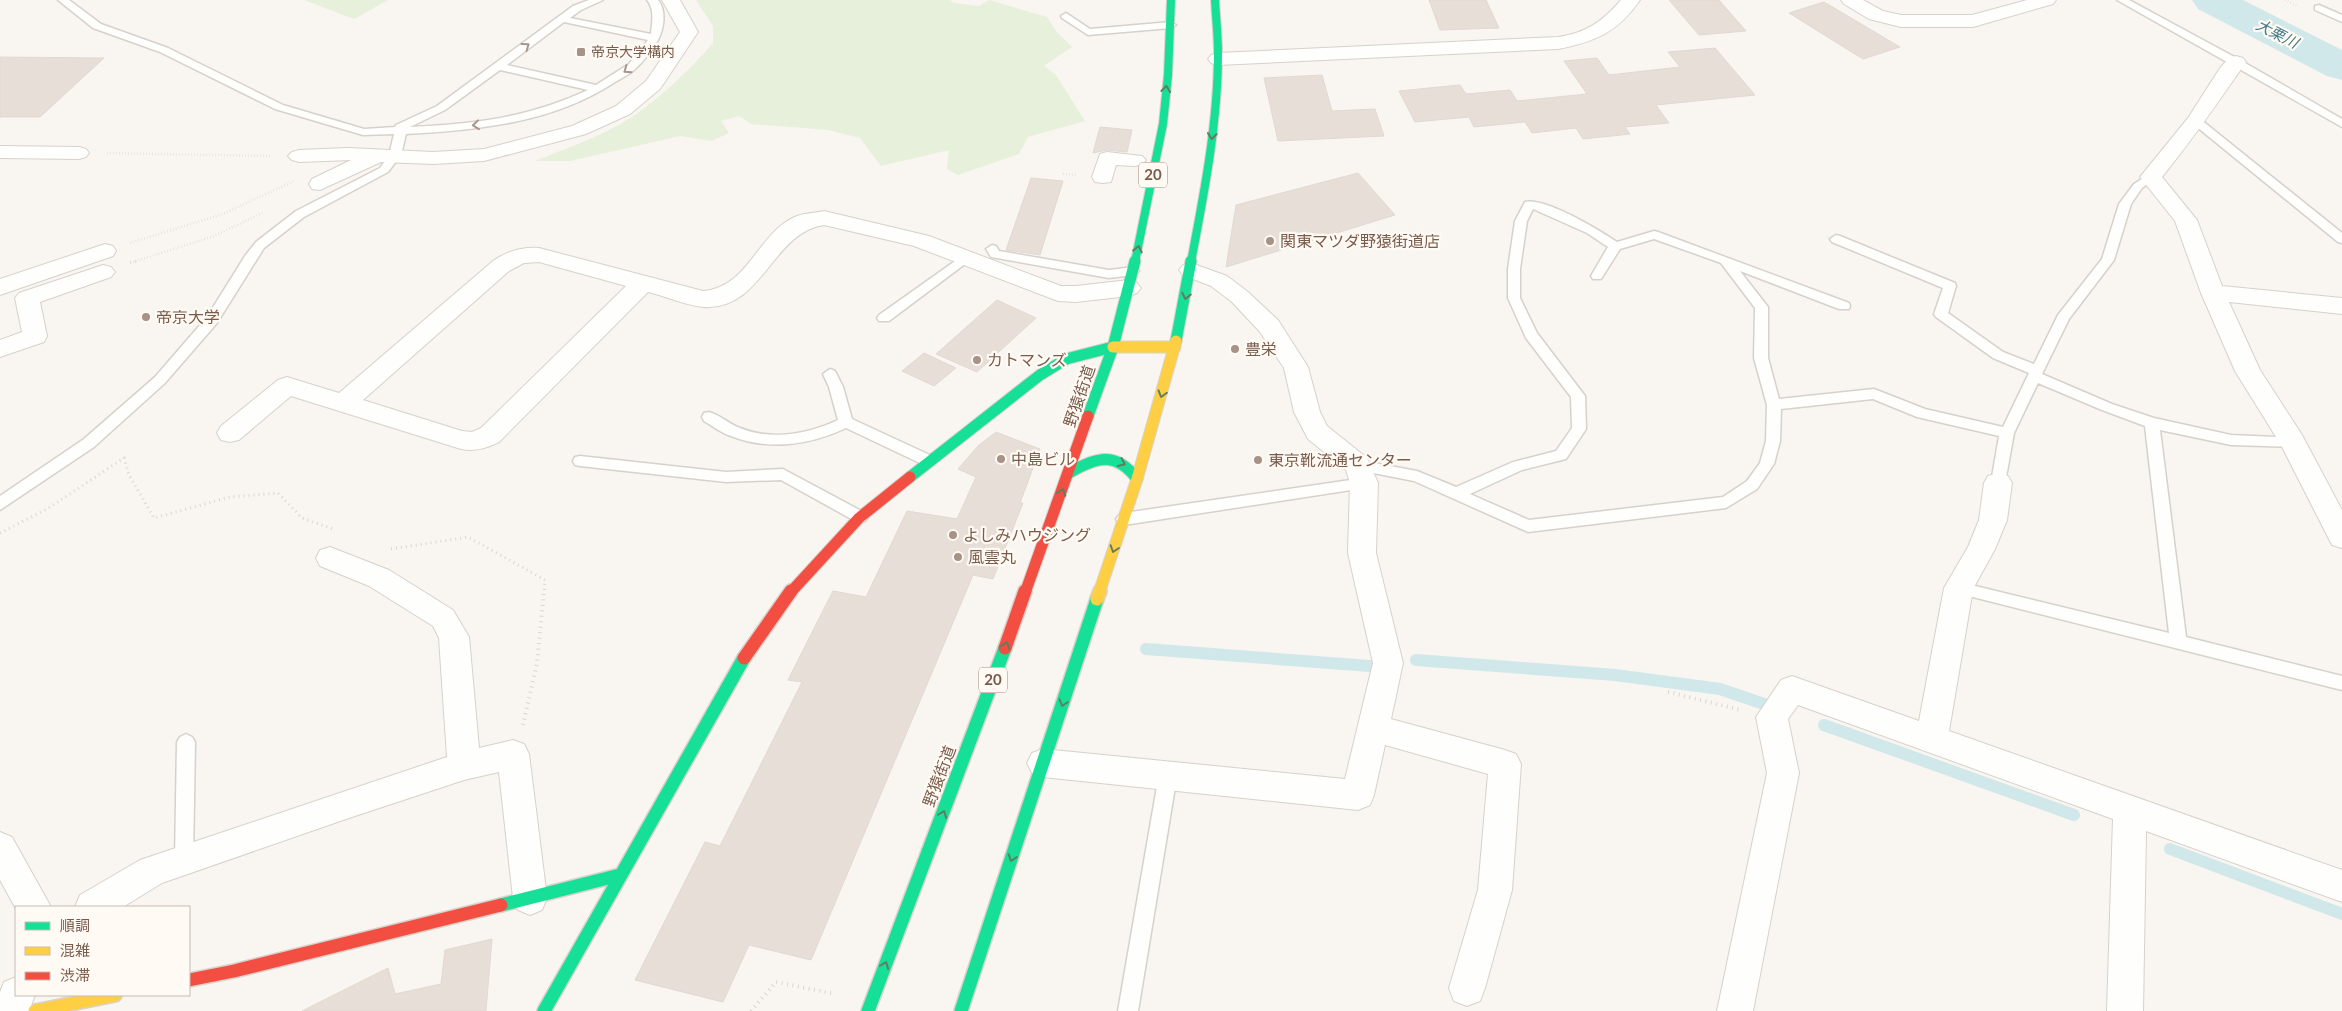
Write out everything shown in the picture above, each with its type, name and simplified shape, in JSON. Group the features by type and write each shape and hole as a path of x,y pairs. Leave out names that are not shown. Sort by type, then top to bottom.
{"main road":[{"name":"野猿街道","path":"868,1011 1004,652 1114,347 1131,280 1163,124 1172,25 1171,0"},
{"path":"961,1011 1137,479 1176,347 1207,180 1218,60 1215,0"},
{"path":"544,1011 755,640 792,592 860,517 1040,375 1066,359 1114,347 1176,347"},
{"path":"1069,473 1091,460 1108,458 1125,462 1132,468 1137,479"},
{"path":"190,980 620,875"},
{"path":"34,1011 110,996"}],"street":[{"path":"298,156 348,154 433,158 484,155 579,130 623,110 653,85 689,32 671,0"},
{"path":"1218,60 1542,45 1569,41 1604,29 1615,20 1631,0"},
{"path":"1850,0 1876,15 1901,21 1973,21 2012,4 2047,0"},
{"path":"2236,62 2227,72 2196,121 2151,177 2186,220 2214,293 2248,371 2293,442 2342,538"},
{"path":"0,152 79,153"},
{"path":"298,179 348,154"},
{"path":"320,184 387,155"},
{"path":"1103,177 1107,158 1135,160"},
{"path":"344,403 501,266 520,256 539,255 703,299 722,299 738,289 773,248 797,224 814,217 902,236 1058,293 1076,294 1131,280"},
{"path":"0,287 104,261"},
{"path":"0,349 35,336 27,298 104,261"},
{"path":"1043,763 1358,794 1388,663 1362,553 1361,474 1317,432 1307,412 1296,367 1269,326 1226,286 1219,281 1191,270"},
{"path":"230,433 286,386 461,440 470,442 481,440 490,435 643,283"},
{"path":"2214,293 2342,306"},
{"path":"1932,737 1959,588 1981,549 1993,520 1998,483"},
{"path":"330,558 380,578 443,618 454,637 464,766"},
{"path":"1735,1011 1783,773 1772,717 1792,689 1932,737 2342,886"},
{"path":"1373,728 1505,764 1495,890 1467,988"},
{"path":"94,906 143,876 184,860 464,766 512,754 530,898"},
{"path":"2125,1011 2130,809"},
{"path":"0,848 33,906"},
{"path":"11,1011 17,996"}],"lane":[{"path":"62,0 97,26 164,50 279,106 350,130 380,132 402,129 464,127 524,118 566,104 598,89 633,66 655,38 658,19 656,4 652,0"},
{"path":"0,504 89,443 160,380 212,320 251,256 260,245 300,214 384,170 387,155 402,129 440,108 577,8 598,0"},
{"path":"2122,0 2236,62 2342,124"},
{"path":"2319,8 2342,19"},
{"path":"1066,16 1088,32 1172,25"},
{"path":"562,19 655,38"},
{"path":"498,66 598,89"},
{"path":"2196,121 2342,240"},
{"path":"1998,483 2007,433 2063,318 2108,260 2125,204 2138,186 2151,177"},
{"path":"1455,494 1518,466 1561,455 1579,429 1578,396 1532,335 1514,298 1514,269 1522,221 1530,205 1538,206 1591,230 1615,246"},
{"path":"1597,276 1615,246 1654,235 1844,306"},
{"path":"1836,240 1950,286 1942,314 1998,355 2106,407 2152,423 2231,440 2293,442"},
{"path":"992,249 995,254 1006,258 1109,274 1131,280"},
{"path":"884,318 965,258"},
{"path":"1124,519 1361,474 1417,476 1528,526 1726,502 1752,485 1767,464 1773,440 1774,405 1761,358 1762,306 1725,260"},
{"path":"830,374 838,389 842,414 846,422 929,461"},
{"path":"1774,405 1874,394 1922,413 2007,433"},
{"path":"709,417 738,434 782,441 804,439 846,422"},
{"path":"2152,423 2178,642"},
{"path":"580,461 726,477 783,474 860,517"},
{"path":"1959,588 2342,683"},
{"path":"184,860 186,742"},
{"path":"1128,1011 1168,775"}],"path":[{"path":"79,153 298,156"},
{"path":"104,261 223,214 298,179"},
{"path":"104,261 214,236 267,210"},
{"path":"0,533 47,509"},
{"path":"1668,692 1772,717"},
{"path":"751,1011 776,982 835,994"}],"green space":[{"path":"304,0 388,0 354,19"},
{"path":"696,0 950,0 954,3 978,6 989,0 1047,17 1056,31 1072,47 1044,66 1056,75 1085,121 1028,137 1019,154 958,175 947,169 949,150 881,166 860,138 828,130 751,124 739,116 721,121 729,133 711,141 680,136 570,161 535,161 597,136 629,119 668,89 692,65 713,43 713,26"}],"building":[{"path":"1429,0 1486,0 1499,28 1440,30"},
{"path":"1669,0 1719,0 1746,31 1699,35"},
{"path":"1824,2 1900,47 1863,59 1789,13"},
{"path":"1715,48 1755,95 1656,105 1669,123 1625,127 1630,134 1583,139 1576,128 1532,133 1525,122 1474,127 1469,117 1415,122 1399,91 1460,85 1466,94 1510,90 1517,101 1587,94 1564,61 1597,58 1609,75 1680,67 1668,52"},
{"path":"0,57 104,58 40,117 0,117"},
{"path":"1322,75 1332,111 1375,109 1384,136 1278,141 1264,78"},
{"path":"1100,127 1132,130 1127,152 1107,150 1093,153"},
{"name":"関東マツダ野猿街道店","path":"1358,173 1395,215 1226,267 1236,205"},
{"path":"1031,178 1063,181 1040,255 1006,250"},
{"path":"997,300 1036,318 977,372 936,354"},
{"path":"924,353 956,368 934,386 902,371"},
{"path":"996,432 1040,449 1020,503 1023,503 993,579 973,575 811,960 749,945 723,1002 635,980 705,842 720,846 802,682 788,680 833,591 866,597 907,511 957,519 976,477 958,469 979,445"},
{"path":"492,939 486,1011 302,1011 388,968 395,994 441,984 445,950"}],"waterway":[{"name":"大栗川","path":"2212,0 2342,67"},
{"path":"1146,649 1370,666"},
{"path":"1416,660 1615,675 1720,689 1764,704"},
{"path":"1824,725 2074,815"},
{"path":"2170,849 2342,914"}],"traffic: fast":[{"path":"1088,416 1113,347 1133,271 1163,124 1168,75 1171,0"},
{"path":"1176,341 1202,202 1212,132 1218,53 1215,0"},
{"path":"910,477 1040,375 1066,359 1113,347"},
{"path":"1069,473 1088,463 1106,459 1122,463 1130,469 1137,479"},
{"path":"961,1011 1097,599"},
{"path":"868,1011 1005,648"},
{"path":"544,1011 744,658"},
{"path":"501,905 620,875"}],"traffic: slow":[{"path":"1097,599 1137,479 1176,341"},
{"path":"1113,347 1175,347"},
{"path":"35,1011 110,996"}],"traffic: jam":[{"path":"1005,648 1088,416"},
{"path":"744,658 782,602 828,550 865,513 910,477"},
{"path":"190,980 234,971 501,905"}],"place":[{"name":"帝京大学構内","path":"581,52"},
{"name":"関東マツダ野猿街道店","path":"1270,241"},
{"name":"帝京大学","path":"146,317"},
{"name":"豊栄","path":"1235,349"},
{"name":"カトマンズ","path":"977,360"},
{"name":"中島ビル","path":"1001,459"},
{"name":"東京靴流通センター","path":"1258,460"},
{"name":"よしみハウジング","path":"953,535"},
{"name":"風雲丸","path":"958,557"}]}
